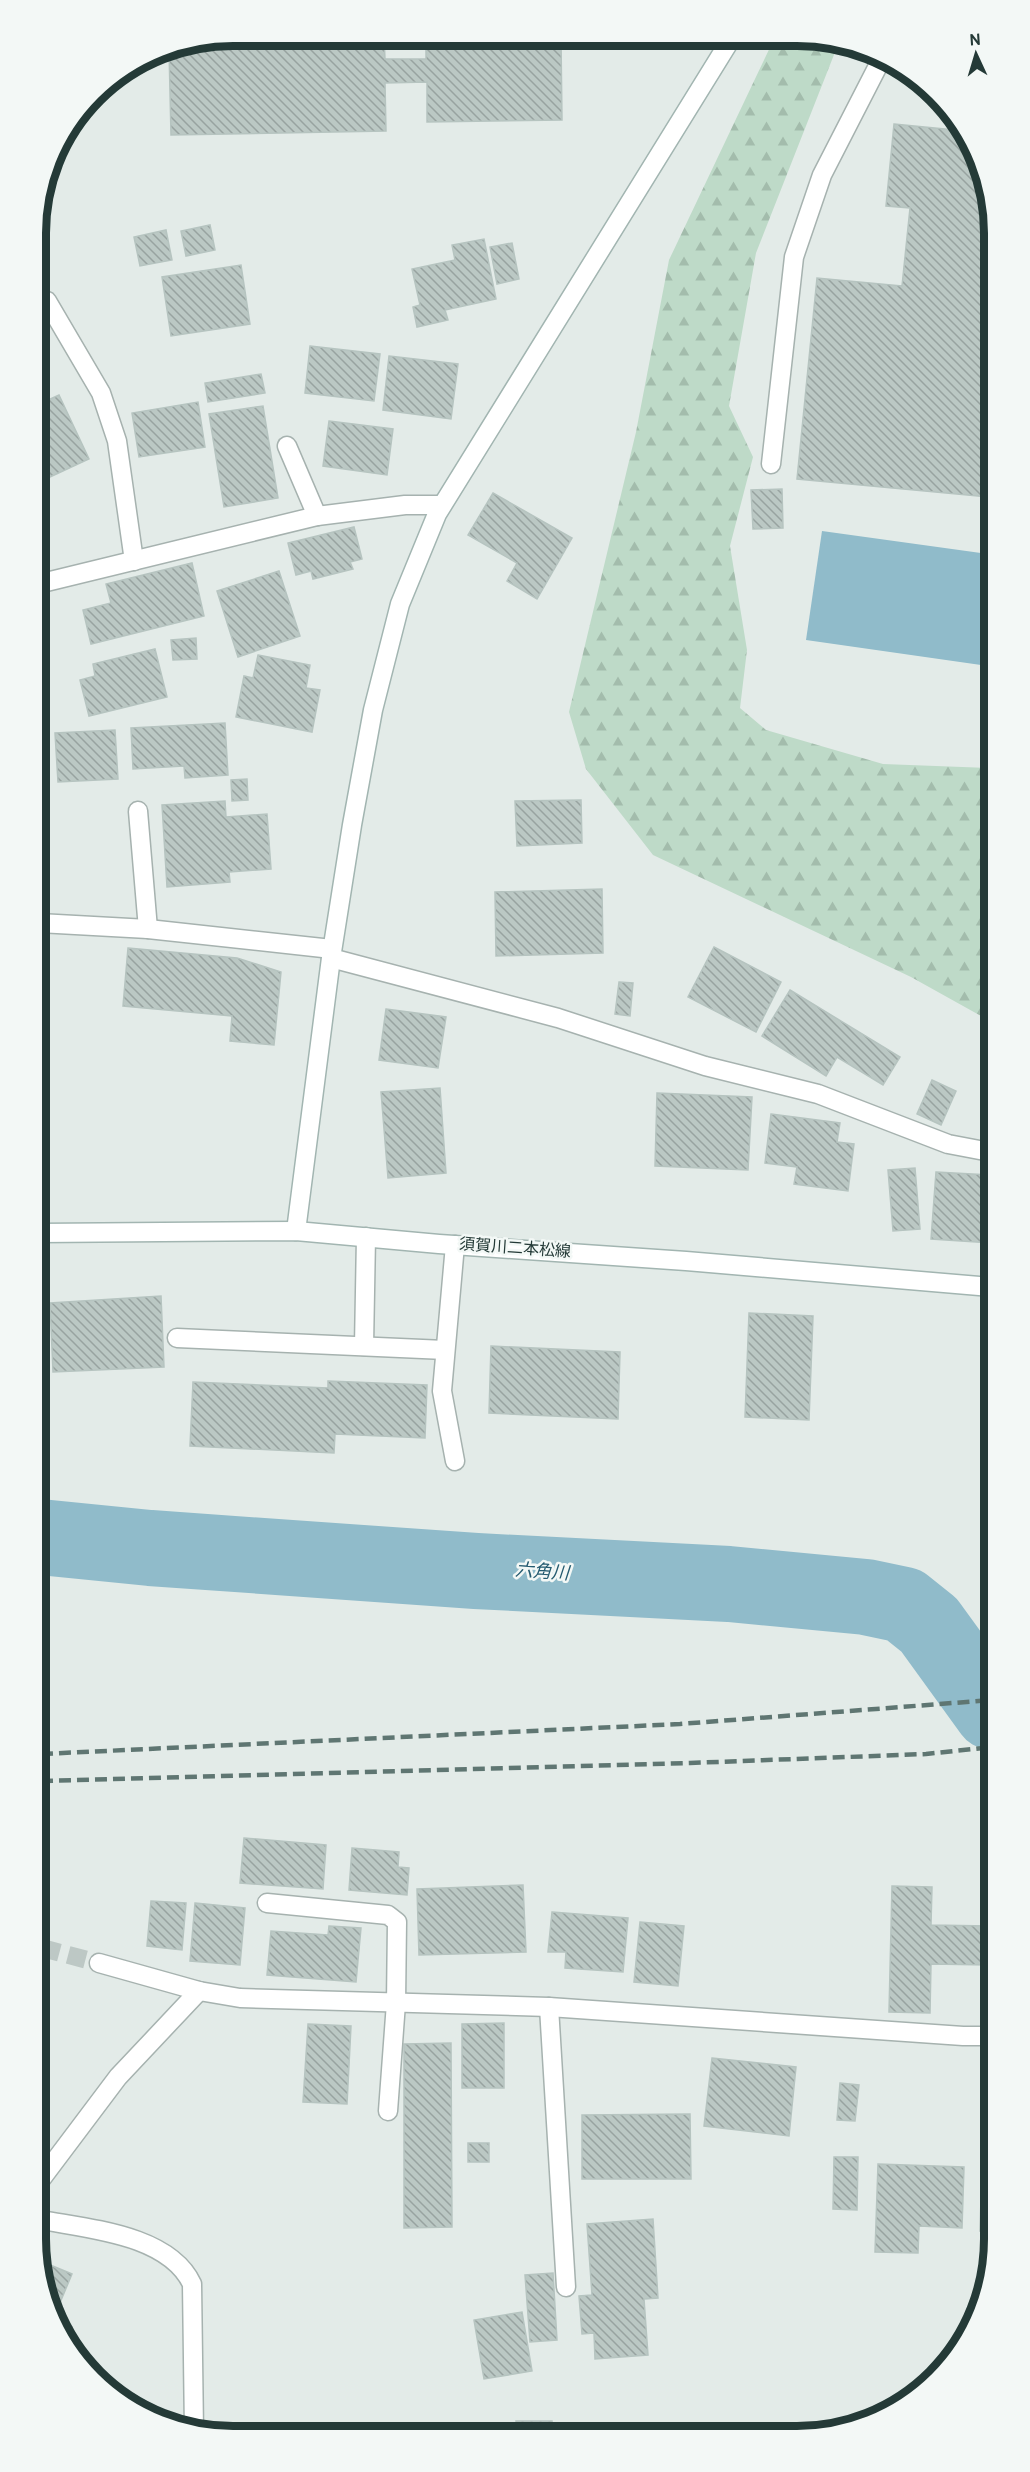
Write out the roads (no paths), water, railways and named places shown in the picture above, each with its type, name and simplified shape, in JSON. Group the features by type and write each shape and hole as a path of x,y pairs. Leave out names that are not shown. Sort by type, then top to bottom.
{"street":[{"path":"296,1231 332,953 352,825 386,653 400,604 427,535 442,505 727,46"},
{"path":"771,464 794,257 822,175 878,66"},
{"path":"47,301 101,393 117,441 134,561"},
{"path":"287,446 317,516"},
{"path":"47,582 317,516 405,505 442,505"},
{"path":"138,811 148,929"},
{"path":"47,923 148,929 332,953 558,1018 705,1066 818,1094 948,1144 984,1151"},
{"name":"須賀川二本松線","path":"46,1233 296,1231 983,1286"},
{"path":"364,1346 366,1237"},
{"path":"454,1245 442,1390 455,1461"},
{"path":"177,1338 446,1350"},
{"path":"267,1903 388,1915 397,1922 396,2003 388,2111"},
{"path":"99,1963 198,1991 240,1998 549,2007 983,2036"},
{"path":"46,2173 118,2077 198,1991"},
{"path":"549,2007 566,2287"},
{"path":"46,2221 117,2234 149,2246 172,2259 185,2270 192,2284 194,2421"}],"water":[{"path":"822,531 984,553 984,665 806,640"}],"waterway":[{"name":"六角川","path":"46,1538 150,1548 476,1571 729,1584 866,1597 904,1605 929,1625 983,1700"}],"tunnel":[{"path":"46,1949 99,1963"}],"railway":[{"path":"46,1754 680,1724 983,1701"},
{"path":"46,1781 690,1763 926,1754 983,1748"}]}
